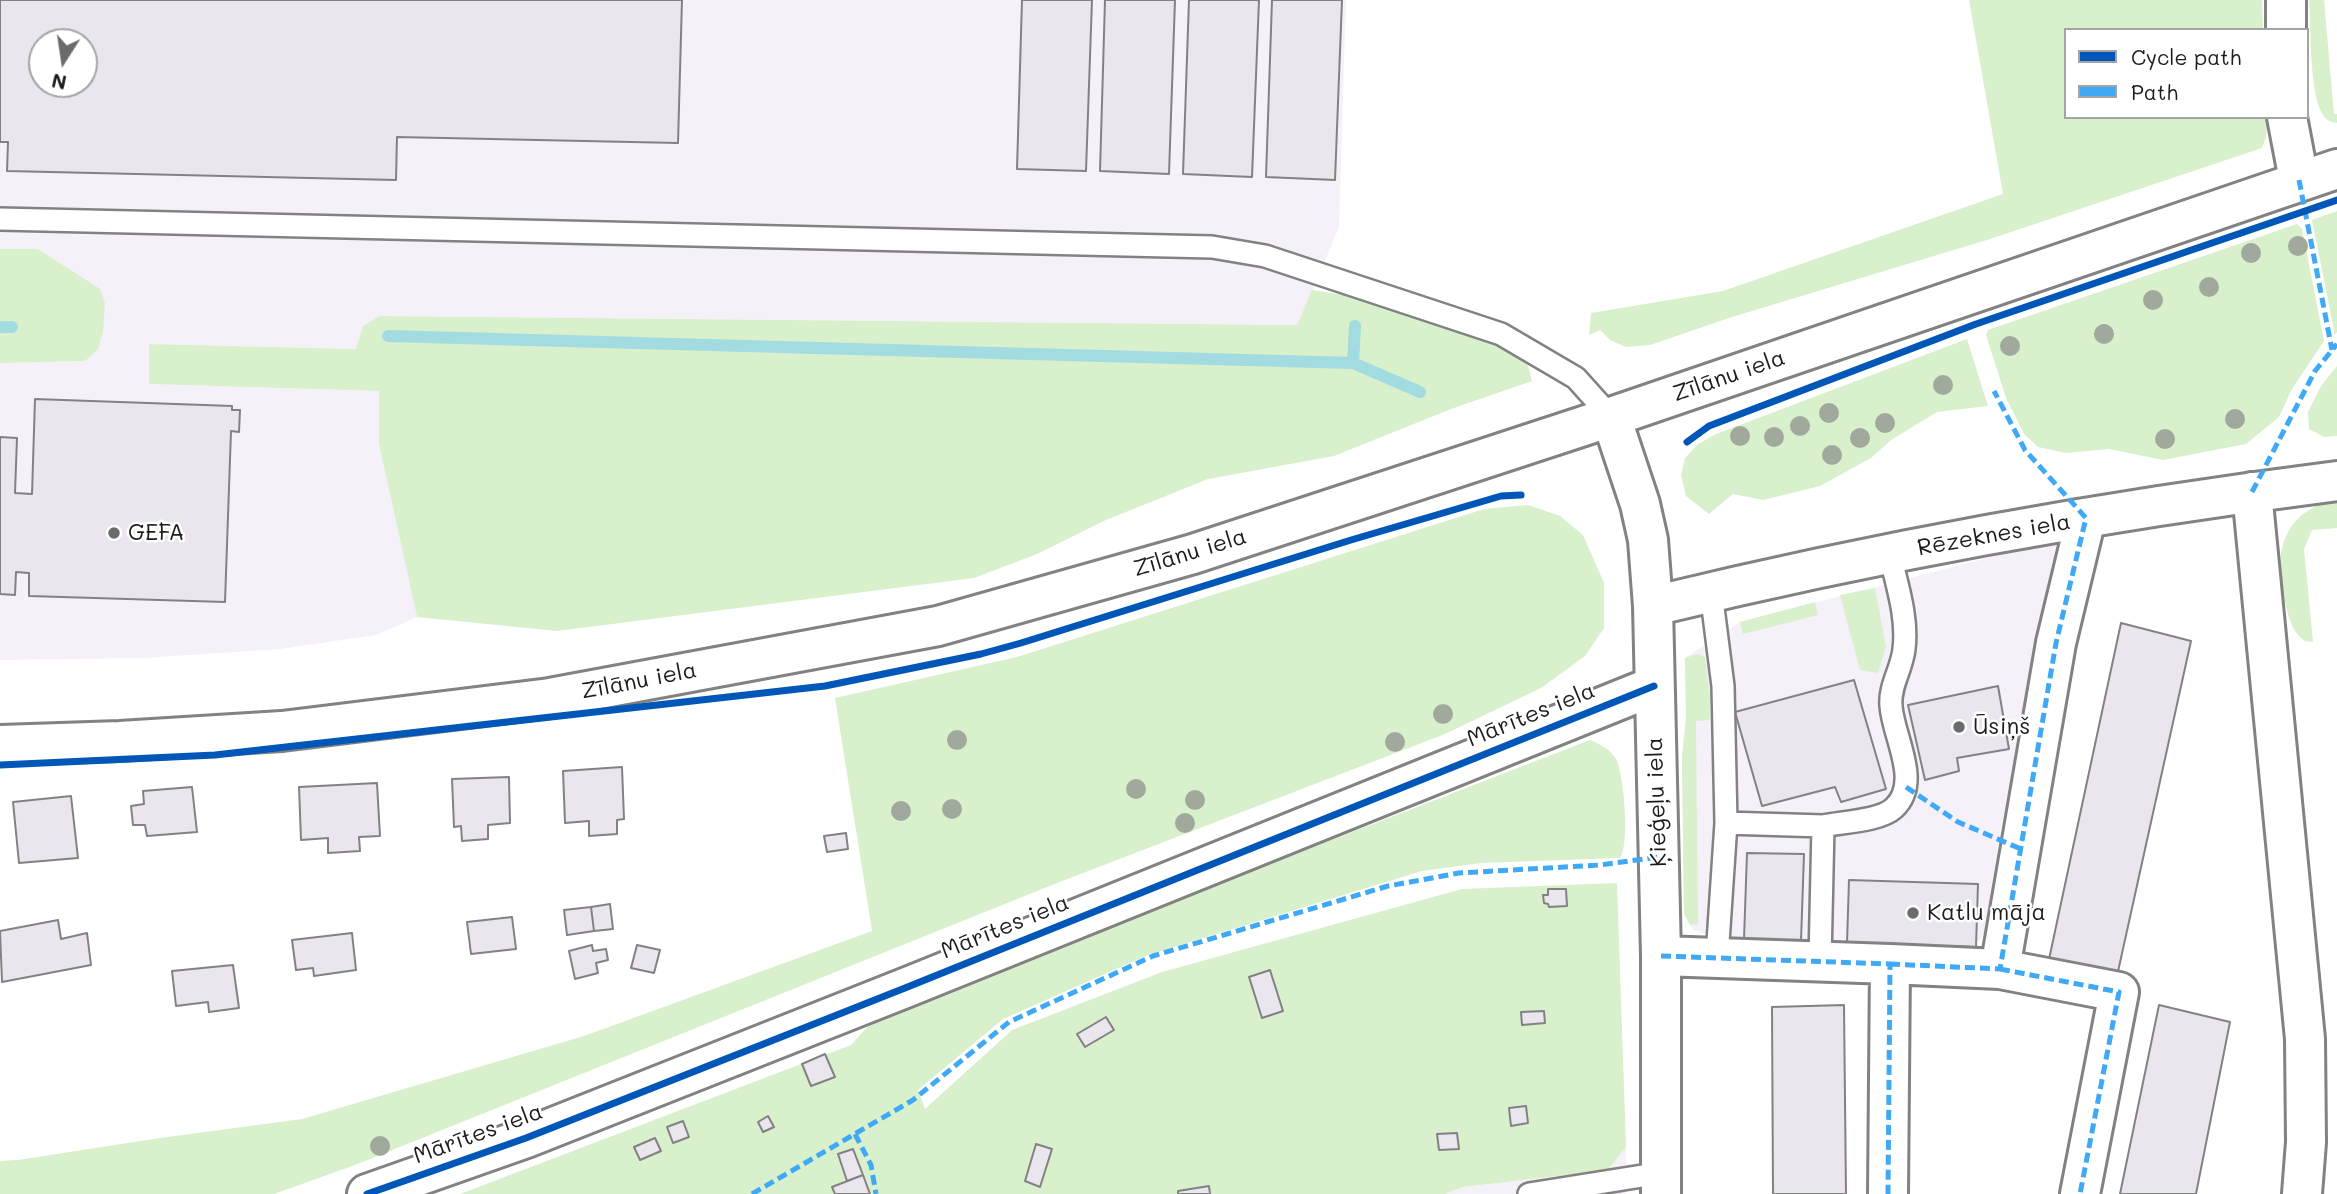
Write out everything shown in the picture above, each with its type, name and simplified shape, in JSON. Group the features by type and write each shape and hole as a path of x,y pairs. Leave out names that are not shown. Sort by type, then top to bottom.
{"main road":[{"path":"2286,0 2286,28"},
{"path":"2287,119 2299,180"},
{"name":"Zīlānu iela","path":"0,745 120,741 282,730 536,700 938,626 1193,554 1611,417 2337,169"},
{"name":"Ķieģeļu iela","path":"1611,417 1640,504 1648,540 1653,606 1661,956 1661,1184"},
{"name":"Rēzeknes iela","path":"1653,606 1972,537 2337,481"},
{"path":"2252,492 2305,1039 2306,1142 2302,1194"},
{"path":"2000,969 2056,643 2086,518"},
{"name":"Mārītes iela","path":"367,1194 539,1133 1654,686"},
{"path":"1661,956 2000,969 2119,992 2080,1194"},
{"path":"1888,1194 1889,964"}],"lane":[{"path":"0,219 1212,247 1265,256 1501,334 1576,378 1611,417"},
{"path":"1726,823 1823,826 1884,815 1902,798 1906,775 1891,695 1904,652 1905,636 1890,555"},
{"path":"1711,592 1723,686 1726,823 1717,957"},
{"path":"1819,960 1823,826"},
{"path":"1529,1194 1661,1184"}],"shaded area":[{"path":"0,0 1346,0 1339,227 1298,325 379,316 363,326 357,349 149,344 149,384 379,391 379,444 417,617 376,635 280,649 143,658 0,660 0,363 85,361 39,249 0,249"},
{"path":"2061,539 1998,842 1992,920 1979,941 1742,946 1693,930 1684,914 1682,758 1686,717 1685,658 1740,622"},
{"path":"1626,1147 1626,1194 1445,1194 1463,1187 1608,1170"}],"green space":[{"path":"1969,0 2262,0 2263,28 2064,28 2064,119 2268,119 2262,148 1990,239 1732,317 1650,345 1626,347 1610,340 1600,330 1589,335 1591,313 1723,291 2003,194"},
{"path":"2309,0 2324,0 2337,123 2329,121 2323,115 2315,92"},
{"path":"2337,211 2337,332 2335,335 2312,220"},
{"path":"2297,224 2302,229 2324,341 2292,389 2279,417 2246,444 2163,460 2109,449 2066,453 2038,447 2024,434 2006,398 1986,335 1988,330"},
{"path":"0,249 38,249 100,289 105,304 103,332 98,349 85,361 0,363"},
{"path":"1312,290 1350,296 1503,346 1528,365 1532,381 1451,409 1334,456 1208,479 1106,520 1037,554 974,578 557,631 417,617 379,444 379,391 149,384 149,344 356,349 363,326 379,316 1297,325"},
{"path":"1967,339 1988,406 1937,412 1891,440 1871,458 1820,486 1763,500 1733,494 1709,514 1686,496 1681,475 1685,458 1698,444 1716,434"},
{"path":"2337,366 2337,436 2324,437 2309,429 2308,412 2321,386"},
{"path":"2337,500 2337,528 2312,530 2304,549 2313,642 2305,641 2294,628 2288,613 2280,567 2282,551 2293,524 2304,513 2318,505"},
{"path":"1528,505 1560,516 1583,535 1604,583 1604,628 1585,656 1541,688 1445,734 1057,883 355,1165 274,1194 0,1194 0,1161 302,1119 584,1036 872,931 835,698 1017,657 1484,509"},
{"path":"1875,588 1886,647 1878,673 1860,670 1840,595"},
{"path":"1815,602 1818,615 1743,634 1740,622"},
{"path":"1698,654 1705,657 1710,698 1709,720 1696,721 1698,924 1690,925 1684,914 1682,758 1686,717 1685,658"},
{"path":"1590,740 1611,753 1619,767 1625,825 1625,840 1620,858 1481,863 1422,871 1148,955 1003,1019 918,1090 925,1109 1012,1030 1162,972 1462,889 1617,883 1626,1147 1608,1170 1463,1187 1445,1194 460,1194 851,1045 877,1016"}],"building":[{"path":"0,0 682,0 678,143 397,137 396,180 7,171 8,142 0,142"},
{"path":"1022,0 1092,0 1086,171 1017,169"},
{"path":"1105,0 1175,0 1169,174 1100,171"},
{"path":"1189,0 1259,0 1252,177 1183,174"},
{"path":"1272,0 1342,0 1335,180 1266,177"},
{"name":"GEFA","path":"35,399 232,406 232,410 240,410 239,432 231,431 225,602 29,596 29,573 16,572 15,595 0,594 0,437 17,438 15,493 32,494"},
{"path":"2121,623 2191,641 2117,976 2048,964"},
{"path":"1854,680 1886,789 1841,802 1835,787 1762,806 1735,712"},
{"name":"Ūsiņš","path":"1998,686 2009,749 1957,758 1959,771 1925,780 1908,705"},
{"path":"622,767 624,819 617,820 617,834 589,836 589,821 565,823 563,771"},
{"path":"509,777 510,823 488,825 488,839 462,841 461,826 454,827 452,779"},
{"path":"377,783 380,836 359,837 360,851 328,853 328,838 301,840 299,787"},
{"path":"192,787 197,832 147,836 145,825 133,825 131,806 144,804 143,791"},
{"path":"71,796 78,858 19,863 13,802"},
{"path":"846,833 848,849 827,852 824,836"},
{"path":"1747,853 1804,854 1801,941 1744,939"},
{"name":"Katlu māja","path":"1849,880 1978,884 1976,947 1847,943"},
{"path":"1548,889 1566,889 1567,906 1549,907 1544,903 1543,895 1548,895"},
{"path":"610,904 613,929 594,931 591,907"},
{"path":"591,907 594,931 567,935 564,910"},
{"path":"512,917 516,949 471,954 467,922"},
{"path":"58,920 61,939 87,933 91,965 2,982 0,931"},
{"path":"352,933 356,970 314,976 313,968 296,970 292,940"},
{"path":"592,945 593,951 606,949 608,960 596,963 598,973 575,979 569,951"},
{"path":"637,945 660,950 654,973 631,968"},
{"path":"233,965 239,1008 209,1012 208,1002 176,1006 172,971"},
{"path":"1270,970 1283,1011 1262,1018 1249,977"},
{"path":"1844,1005 1846,1194 1773,1194 1772,1007"},
{"path":"2159,1005 2230,1022 2196,1194 2120,1194"},
{"path":"1544,1011 1545,1023 1522,1025 1521,1012"},
{"path":"1106,1017 1114,1030 1085,1047 1077,1034"},
{"path":"825,1054 835,1077 811,1086 802,1064"},
{"path":"1526,1106 1528,1123 1511,1126 1509,1108"},
{"path":"768,1116 774,1127 763,1132 758,1122"},
{"path":"683,1121 689,1137 673,1143 667,1127"},
{"path":"1457,1133 1459,1149 1439,1150 1437,1134"},
{"path":"655,1138 661,1151 640,1160 634,1147"},
{"path":"1036,1144 1052,1149 1040,1187 1025,1181"},
{"path":"853,1149 863,1175 847,1181 838,1154"},
{"path":"863,1175 870,1194 835,1194 832,1187"},
{"path":"1209,1186 1210,1194 1178,1194 1178,1191"}],"waterway":[{"path":"388,336 1353,363 1355,326"},
{"path":"0,327 12,327"},
{"path":"1353,363 1420,392"}],"marked path":[{"path":"2299,180 2332,350"},
{"path":"2252,492 2315,371 2337,344"},
{"path":"1890,964 2000,969 2056,643 2086,518 2025,450 1994,391"},
{"path":"1906,787 1958,822 2021,849"},
{"path":"752,1194 913,1100 1009,1022 1153,956 1388,886 1459,873 1600,865 1659,857"},
{"path":"1661,956 1890,964 1888,1194"},
{"path":"2000,969 2119,992 2080,1194"},
{"path":"855,1134 871,1165 876,1194"}],"cycle path":[{"path":"1687,442 1709,426 1976,324 2337,200"},
{"path":"0,765 215,755 825,686 981,654 1351,540 1501,496 1521,495"},
{"path":"367,1194 526,1138 1654,686"}],"place":[{"name":"GEFA","path":"114,533"},
{"name":"Ūsiņš","path":"1959,727"},
{"name":"Katlu māja","path":"1913,913"}]}
